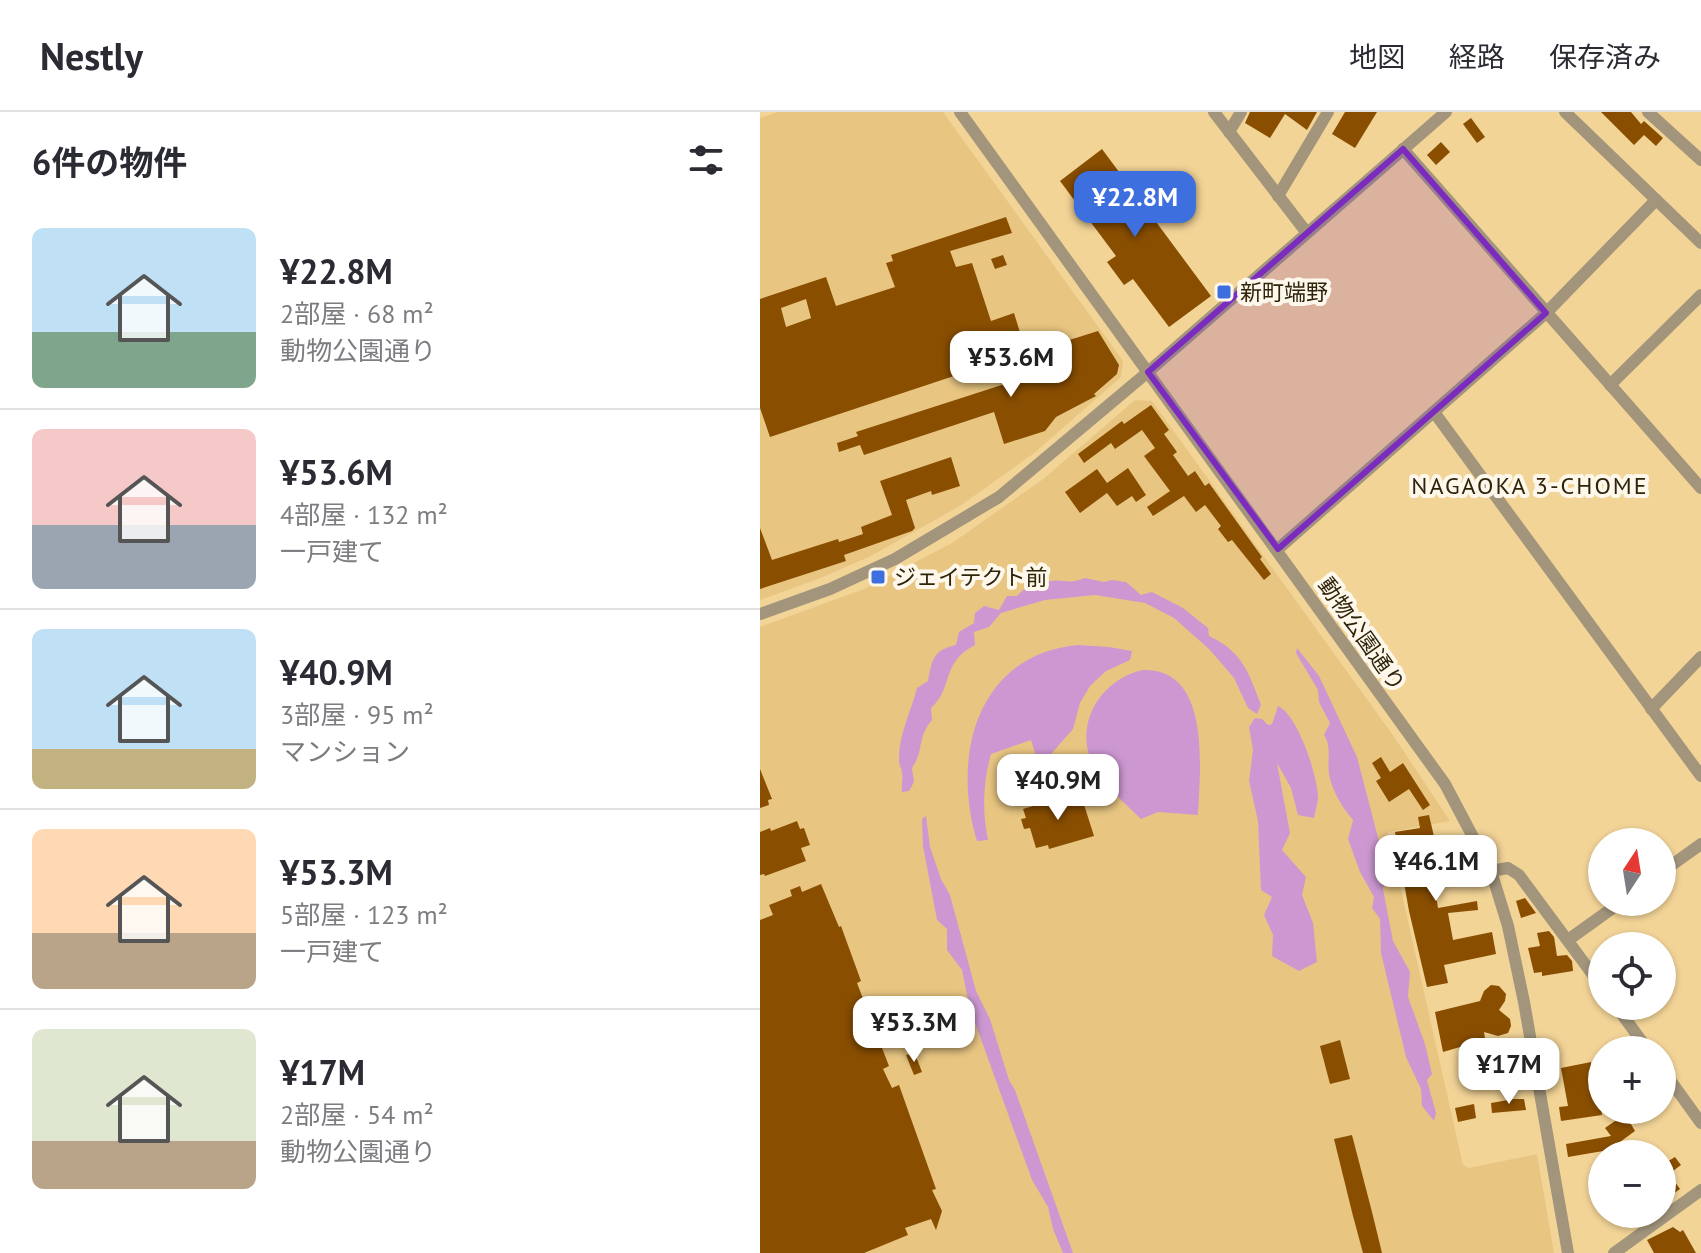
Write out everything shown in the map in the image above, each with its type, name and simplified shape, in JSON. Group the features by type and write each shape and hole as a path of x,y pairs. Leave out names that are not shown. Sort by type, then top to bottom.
{"street":[{"name":"動物公園通り","path":"960,112 1445,784 1491,871 1508,926 1568,1253"},
{"path":"1214,112 1307,233"},
{"path":"1229,132 1241,112"},
{"path":"1278,196 1328,112"},
{"path":"760,614 830,589 874,569 960,523 1036,469 1446,112"},
{"path":"1565,112 1701,243"},
{"path":"1648,112 1701,160"},
{"path":"1403,149 1701,488"},
{"path":"1278,549 1546,313 1656,200"},
{"path":"1610,385 1701,295"},
{"path":"1434,412 1701,776"},
{"path":"1651,709 1701,657"},
{"path":"1676,862 1701,844"},
{"path":"1491,871 1508,868 1519,875 1588,968"},
{"path":"1568,940 1601,916"},
{"path":"1676,1088 1701,1123"},
{"path":"1614,1253 1701,1190"}],"highlighted area":[{"path":"1403,149 1546,313 1278,549 1148,372"}],"shaded area":[{"path":"778,112 943,112 1123,361 1121,377 1033,454 960,506 869,557 760,600 760,118"},
{"path":"1135,400 1152,401 1395,738 1450,821 1388,832 1463,1165 1469,1168 1537,1154 1554,1253 760,1253 760,627 864,589 952,543 1042,480"},
{"path":"1085,578 1126,582 1141,595 1152,592 1183,608 1208,628 1209,636 1229,649 1243,664 1261,705 1257,714 1248,708 1234,678 1209,649 1174,618 1145,603 1095,595 1045,600 1001,613 989,627 974,632 975,645 957,660 943,692 931,708 932,720 912,768 914,782 909,791 902,792 899,751 903,733 917,688 928,681 938,653 956,645 959,632 974,623 975,613 984,606 999,610 1007,596 1017,596 1025,588 1051,581"},
{"path":"1077,645 1132,651 1130,660 1106,671 1090,686 1080,703 1073,729 1043,763 1036,756 1031,740 991,754 984,797 988,840 977,841 970,809 968,776 971,744 980,715 995,689 1016,668 1043,653"},
{"path":"1297,648 1319,676 1357,757 1387,872 1383,889 1393,941 1410,972 1408,997 1432,1074 1427,1080 1436,1113 1434,1121 1422,1106 1421,1089 1406,1057 1381,953 1380,919 1372,908 1374,897 1360,872 1348,839 1353,820 1330,780 1329,749 1324,735 1330,723 1319,702 1318,690 1296,653"},
{"path":"1143,670 1165,674 1181,685 1191,703 1200,749 1198,815 1158,812 1141,819 1094,767 1086,736 1094,706 1114,683"},
{"path":"1278,706 1293,721 1306,747 1318,799 1314,818 1298,815 1291,788 1277,763 1290,833 1282,850 1306,877 1302,895 1313,923 1317,962 1299,971 1272,956 1273,935 1264,915 1272,897 1261,890 1258,821 1249,781 1253,750 1249,727 1255,718 1272,724"},
{"path":"926,816 930,847 950,895 976,991 990,1019 1009,1080 1073,1253 1063,1253 1048,1207 1032,1180 970,1009 962,970 947,950 947,929 937,920 923,846 922,819"}],"building":[{"path":"1250,112 1317,112 1307,130 1285,114 1270,138 1245,123"},
{"path":"1345,112 1377,112 1355,148 1332,134"},
{"path":"1601,112 1631,112 1641,124 1644,121 1663,138 1656,146 1644,135 1634,145"},
{"path":"1471,118 1485,137 1477,143 1463,124"},
{"path":"1441,142 1450,152 1436,165 1427,155"},
{"path":"1102,149 1211,296 1169,327 1133,279 1124,285 1107,262 1116,256 1060,181"},
{"path":"1006,217 1012,233 950,251 956,267 972,263 991,321 1014,313 1026,352 770,437 760,408 760,299 826,277 836,306 895,287 886,263 893,261 891,255","holes":["806,299 811,318 786,327 781,308"]},
{"path":"1003,255 1007,265 995,269 991,259"},
{"path":"1098,331 1119,365 1117,374 1094,394 1096,396 1056,417 1045,431 1004,444 994,412 864,455 860,445 839,452 837,443 858,436 856,432 1051,369 1044,348"},
{"path":"1151,405 1169,430 1164,434 1177,452 1173,455 1188,476 1195,471 1205,486 1209,483 1262,557 1260,559 1271,574 1264,580 1232,540 1228,542 1218,529 1221,526 1205,505 1196,512 1184,496 1153,516 1147,507 1170,491 1144,456 1155,448 1142,430 1115,449 1111,443 1084,463 1078,454 1122,421 1124,424"},
{"path":"951,457 960,486 932,495 931,491 906,500 915,528 912,531 844,555 846,561 760,589 760,528 772,560 863,534 861,527 892,515 880,481"},
{"path":"1128,468 1146,495 1136,502 1132,496 1117,506 1107,493 1080,513 1065,492 1097,469 1107,483"},
{"path":"1381,757 1390,772 1403,763 1430,805 1423,810 1409,789 1389,802 1376,781 1381,778 1372,763"},
{"path":"760,769 772,799 768,800 769,805 760,808"},
{"path":"1080,792 1094,836 1049,849 1048,845 1036,848 1030,828 1024,829 1021,819 1026,818 1023,809"},
{"path":"1429,815 1436,845 1458,841 1461,861 1458,862 1460,877 1434,882 1438,908 1477,901 1478,910 1448,913 1453,940 1492,932 1496,954 1444,965 1448,983 1427,987 1395,832 1420,828 1418,817"},
{"path":"797,821 800,829 804,828 810,845 801,848 806,861 765,876 760,875 760,832"},
{"path":"821,884 841,926 861,981 857,983 889,1066 883,1069 892,1088 899,1085 936,1189 932,1190 942,1211 936,1230 931,1219 905,1228 908,1235 864,1253 760,1253 760,920 773,915 769,905 792,896 790,890 800,886 802,892"},
{"path":"1525,898 1536,913 1521,918 1516,901"},
{"path":"1549,931 1554,937 1557,956 1567,955 1572,961 1573,971 1542,976 1542,972 1534,973 1528,948 1540,946 1537,933"},
{"path":"1491,985 1499,986 1506,994 1499,1010 1510,1019 1508,1033 1498,1036 1484,1032 1485,1038 1477,1042 1443,1052 1435,1012 1480,1001"},
{"path":"1340,1040 1350,1079 1330,1084 1320,1046"},
{"path":"915,1054 922,1072 914,1075 906,1055"},
{"path":"1588,1063 1588,1117 1561,1121 1559,1107 1568,1106 1561,1068"},
{"path":"1524,1099 1526,1110 1492,1113 1491,1103"},
{"path":"1474,1104 1476,1118 1458,1122 1455,1108"},
{"path":"1611,1124 1631,1124 1635,1131 1623,1140 1588,1140 1611,1136 1605,1128"},
{"path":"1352,1135 1382,1253 1363,1253 1353,1216 1334,1139"},
{"path":"1588,1140 1588,1154 1568,1157 1566,1144"},
{"path":"1671,1228 1680,1232 1683,1230 1696,1253 1654,1253 1647,1240"}],"place":[{"name":"新町端野","path":"1224,292"},
{"name":"ジェイテクト前","path":"878,577"}],"district":[{"name":"NAGAOKA 3-CHOME","path":"1530,485"}]}
